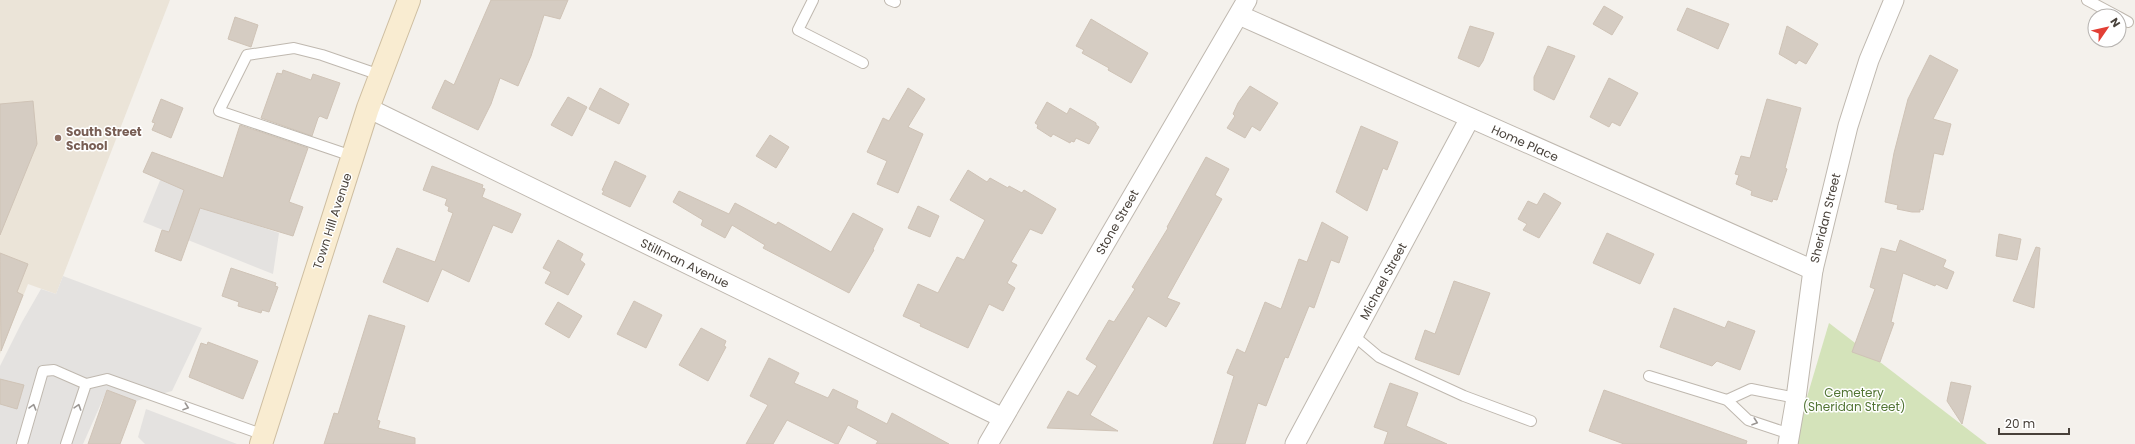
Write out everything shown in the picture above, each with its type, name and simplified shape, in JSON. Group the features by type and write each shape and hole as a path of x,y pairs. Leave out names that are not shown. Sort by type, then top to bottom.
{"street":[{"name":"Town Hill Avenue","path":"263,439 352,156 380,75 409,0"},
{"name":"Sheridan Street","path":"1789,439 1796,398 1812,270 1848,126 1869,60 1894,0"},
{"name":"Home Place","path":"1243,7 1470,118 1812,270"},
{"name":"Stone Street","path":"988,444 1243,7"},
{"name":"Stillman Avenue","path":"368,108 1003,418"},
{"name":"Michael Street","path":"1295,444 1470,118"}],"lane":[{"path":"813,0 798,30 863,63"},
{"path":"2087,0 2102,8"},
{"path":"352,156 219,111 247,55 294,48 322,55 380,75"},
{"path":"1353,335 1379,357 1464,396 1531,421"},
{"path":"22,444 43,371 54,370 86,384 107,379 263,439"},
{"path":"1649,376 1726,400 1748,420 1789,439"},
{"path":"66,444 86,384"},
{"path":"1726,400 1751,389 1796,398"}],"shaded area":[{"name":"South Street School","path":"0,0 170,0 56,294 28,284 0,354"},
{"path":"168,161 193,167 181,200 279,233 273,274 143,222"},
{"path":"63,276 202,328 172,391 136,401 107,390 83,444 0,444 0,366 22,322 41,289 56,294"},
{"path":"146,409 237,444 145,444 138,437"}],"green space":[{"name":"Cemetery (Sheridan Street)","path":"1829,323 1987,444 1793,444"}],"building":[{"path":"491,0 568,0 560,19 544,15 531,56 518,86 500,78 491,104 478,130 432,108 445,80 454,85"},
{"path":"1604,6 1623,17 1612,35 1593,24"},
{"path":"1687,8 1729,24 1718,49 1677,30"},
{"path":"235,17 258,25 251,47 228,39"},
{"path":"1091,19 1148,53 1131,83 1108,70 1109,68 1082,53 1084,50 1076,46"},
{"path":"1470,26 1494,33 1483,61 1479,67 1458,58"},
{"path":"1787,26 1818,44 1806,64 1799,60 1796,64 1779,54"},
{"path":"1548,46 1575,56 1554,100 1534,90 1534,77"},
{"path":"1930,55 1958,70 1933,119 1951,124 1943,155 1934,153 1923,210 1920,209 1920,212 1912,212 1897,209 1898,205 1885,202 1894,153 1908,99"},
{"path":"283,70 311,80 313,74 340,83 327,119 320,116 318,118 312,136 261,118 277,73 282,74"},
{"path":"1609,78 1638,93 1620,126 1612,122 1609,127 1590,117"},
{"path":"1250,86 1278,103 1260,131 1252,126 1245,138 1227,128 1235,116 1233,114 1238,103"},
{"path":"600,88 629,104 619,124 589,109"},
{"path":"908,88 925,99 908,127 923,134 898,193 877,184 887,161 867,152 883,118 889,121"},
{"path":"568,97 587,107 572,136 551,125"},
{"path":"161,99 183,108 171,138 152,130 155,123 152,122"},
{"path":"1767,99 1801,108 1785,168 1787,169 1777,200 1773,199 1772,202 1751,195 1752,191 1736,184 1739,175 1735,174 1741,156 1750,158"},
{"path":"33,101 37,144 0,235 0,104"},
{"path":"1047,102 1067,114 1070,108 1096,123 1099,127 1089,144 1076,138 1074,142 1071,141 1070,143 1053,134 1051,137 1037,128 1038,125 1035,123"},
{"path":"240,125 308,148 289,202 303,207 293,236 200,208 181,261 155,251 162,230 169,232 184,190 143,172 152,152 223,178"},
{"path":"1361,126 1398,142 1387,170 1383,168 1367,211 1336,192"},
{"path":"770,135 789,147 776,168 756,156"},
{"path":"1206,157 1229,169 1215,195 1222,199 1167,298 1180,303 1166,327 1148,316 1090,415 1118,431 1047,428 1068,391 1078,396 1097,366 1086,359 1109,320 1114,322 1135,289 1132,287 1168,228 1167,227"},
{"path":"615,161 646,176 630,207 602,194 604,191 602,190"},
{"path":"432,166 483,185 482,188 485,189 482,197 521,214 512,233 493,225 469,282 442,269 428,302 383,282 397,248 435,262 453,213 448,211 449,207 445,205 447,199 423,190"},
{"path":"968,170 987,182 990,178 1008,188 1009,186 1022,193 1024,190 1056,209 1042,234 1030,229 1011,262 1017,265 1007,283 1015,288 1003,311 989,304 968,348 920,326 921,324 903,316 918,284 938,293 957,257 964,260 985,220 950,200"},
{"path":"679,191 729,214 735,203 776,225 778,222 831,252 853,213 883,229 873,249 874,250 849,293 763,248 765,245 732,225 725,238 701,225 703,220 673,202"},
{"path":"1544,193 1561,203 1539,238 1523,230 1527,224 1518,219 1528,201 1537,205"},
{"path":"918,206 939,216 930,237 908,228"},
{"path":"1322,222 1348,237 1339,263 1331,260 1314,308 1309,306 1288,358 1285,357 1266,406 1258,403 1245,444 1213,444 1234,376 1227,373 1237,349 1245,353 1265,302 1281,309 1299,259 1307,262"},
{"path":"1607,233 1654,254 1640,284 1593,263"},
{"path":"1999,234 2021,239 2017,260 1996,256"},
{"path":"558,240 583,254 580,260 585,264 568,295 545,283 551,272 543,268"},
{"path":"1900,240 1946,260 1943,267 1954,272 1947,289 1936,284 1935,286 1903,273 1891,322 1894,323 1880,362 1852,352 1875,289 1870,287 1881,248 1896,252"},
{"path":"2036,247 2040,248 2034,308 2013,301"},
{"path":"0,253 28,264 17,292 23,295 1,351"},
{"path":"231,268 276,283 275,286 278,287 269,312 262,310 261,313 238,306 239,302 222,296"},
{"path":"1454,281 1490,293 1459,375 1415,359 1425,330 1435,334"},
{"path":"634,301 662,315 646,348 617,334"},
{"path":"558,302 582,316 569,338 545,324"},
{"path":"1674,308 1725,328 1728,321 1755,331 1740,370 1717,361 1712,366 1660,347"},
{"path":"369,315 405,326 377,420 380,421 378,428 415,438 415,444 324,444 334,413 338,414"},
{"path":"701,328 726,341 724,346 726,347 708,381 679,365"},
{"path":"208,342 258,361 243,399 189,377 201,343 207,345"},
{"path":"769,358 799,373 794,383 828,398 833,389 858,401 856,408 887,424 892,413 949,444 876,444 878,441 848,425 838,444 836,444 787,420 773,444 746,444 768,405 750,396"},
{"path":"0,379 24,385 17,409 0,404"},
{"path":"1951,382 1971,386 1962,424 1947,401"},
{"path":"1390,383 1418,393 1406,426 1447,444 1384,444 1388,432 1374,427"},
{"path":"107,390 136,401 120,444 88,444"},
{"path":"1604,390 1747,441 1746,444 1624,444 1589,431"}],"place":[{"name":"South Street School","path":"58,138"}]}
